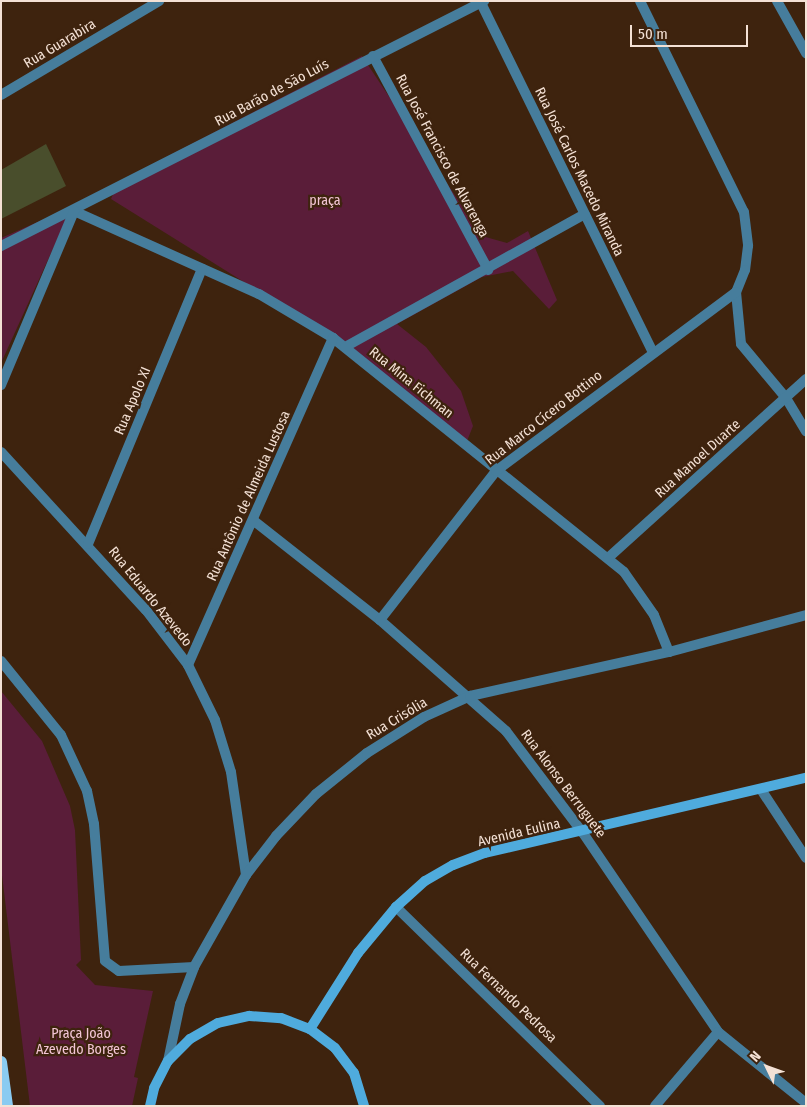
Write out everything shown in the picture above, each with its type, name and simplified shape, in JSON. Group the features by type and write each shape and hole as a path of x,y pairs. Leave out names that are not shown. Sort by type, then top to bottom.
{"main road":[{"path":"1,1062 7,1106"}],"street":[{"name":"Rua Guarabira","path":"1,95 159,1"},
{"path":"640,1 744,212 748,246 745,270 736,292 741,344 786,398 806,431"},
{"path":"777,1 806,53"},
{"name":"Rua Barão de São Luís","path":"1,246 74,212 373,56 483,2"},
{"name":"Rua José Carlos Macedo Miranda","path":"483,2 653,352"},
{"name":"Rua José Francisco de Alvarenga","path":"373,56 488,270"},
{"path":"1,386 74,212"},
{"name":"Rua Mina Fichman","path":"74,212 282,307 333,338 608,558 639,591 669,652"},
{"path":"345,347 488,270 585,214"},
{"name":"Rua Apolo XI","path":"88,544 202,269"},
{"name":"Rua Marco Cícero Bottino","path":"380,620 496,470 736,292"},
{"name":"Rua Antônio de Almeida Lustosa","path":"188,665 254,520 333,338"},
{"name":"Rua Manoel Duarte","path":"608,558 806,379"},
{"name":"Rua Eduardo Azevedo","path":"1,452 88,544 146,610 188,665 215,720 231,772 246,875"},
{"name":"Rua Alonso Berruguete","path":"254,520 380,620 470,696 506,731 583,833 718,1032 806,1103"},
{"name":"Rua Crisólia","path":"168,1062 180,1004 194,967 246,875 276,836 316,794 360,759 424,717 470,696 669,652 806,615"},
{"path":"1,661 61,735 87,791 94,824 105,961 119,971 194,967"},
{"name":"Avenida Eulina","path":"310,1029 358,953 396,907 425,882 453,865 485,853 583,833 762,791 806,778"},
{"path":"762,791 806,858"},
{"name":"Rua Fernando Pedrosa","path":"396,907 600,1106"},
{"path":"150,1106 154,1088 168,1062 190,1039 218,1023 249,1016 280,1018 310,1029 335,1048 354,1073 364,1106"},
{"path":"654,1106 718,1032"}],"green space":[{"name":"praça","path":"362,56 482,236 507,243 528,231 557,300 549,309 513,271 482,277 397,324 426,347 461,391 473,426 467,441 350,348 111,199 118,182"},
{"path":"72,207 1,363 1,238"},
{"name":"Praça João Azevedo Borges","path":"1,691 42,741 70,806 75,830 81,960 76,965 95,985 153,991 134,1077 138,1078 132,1106 30,1106 1,867"}],"building":[{"path":"46,144 66,186 1,219 1,170"}]}
